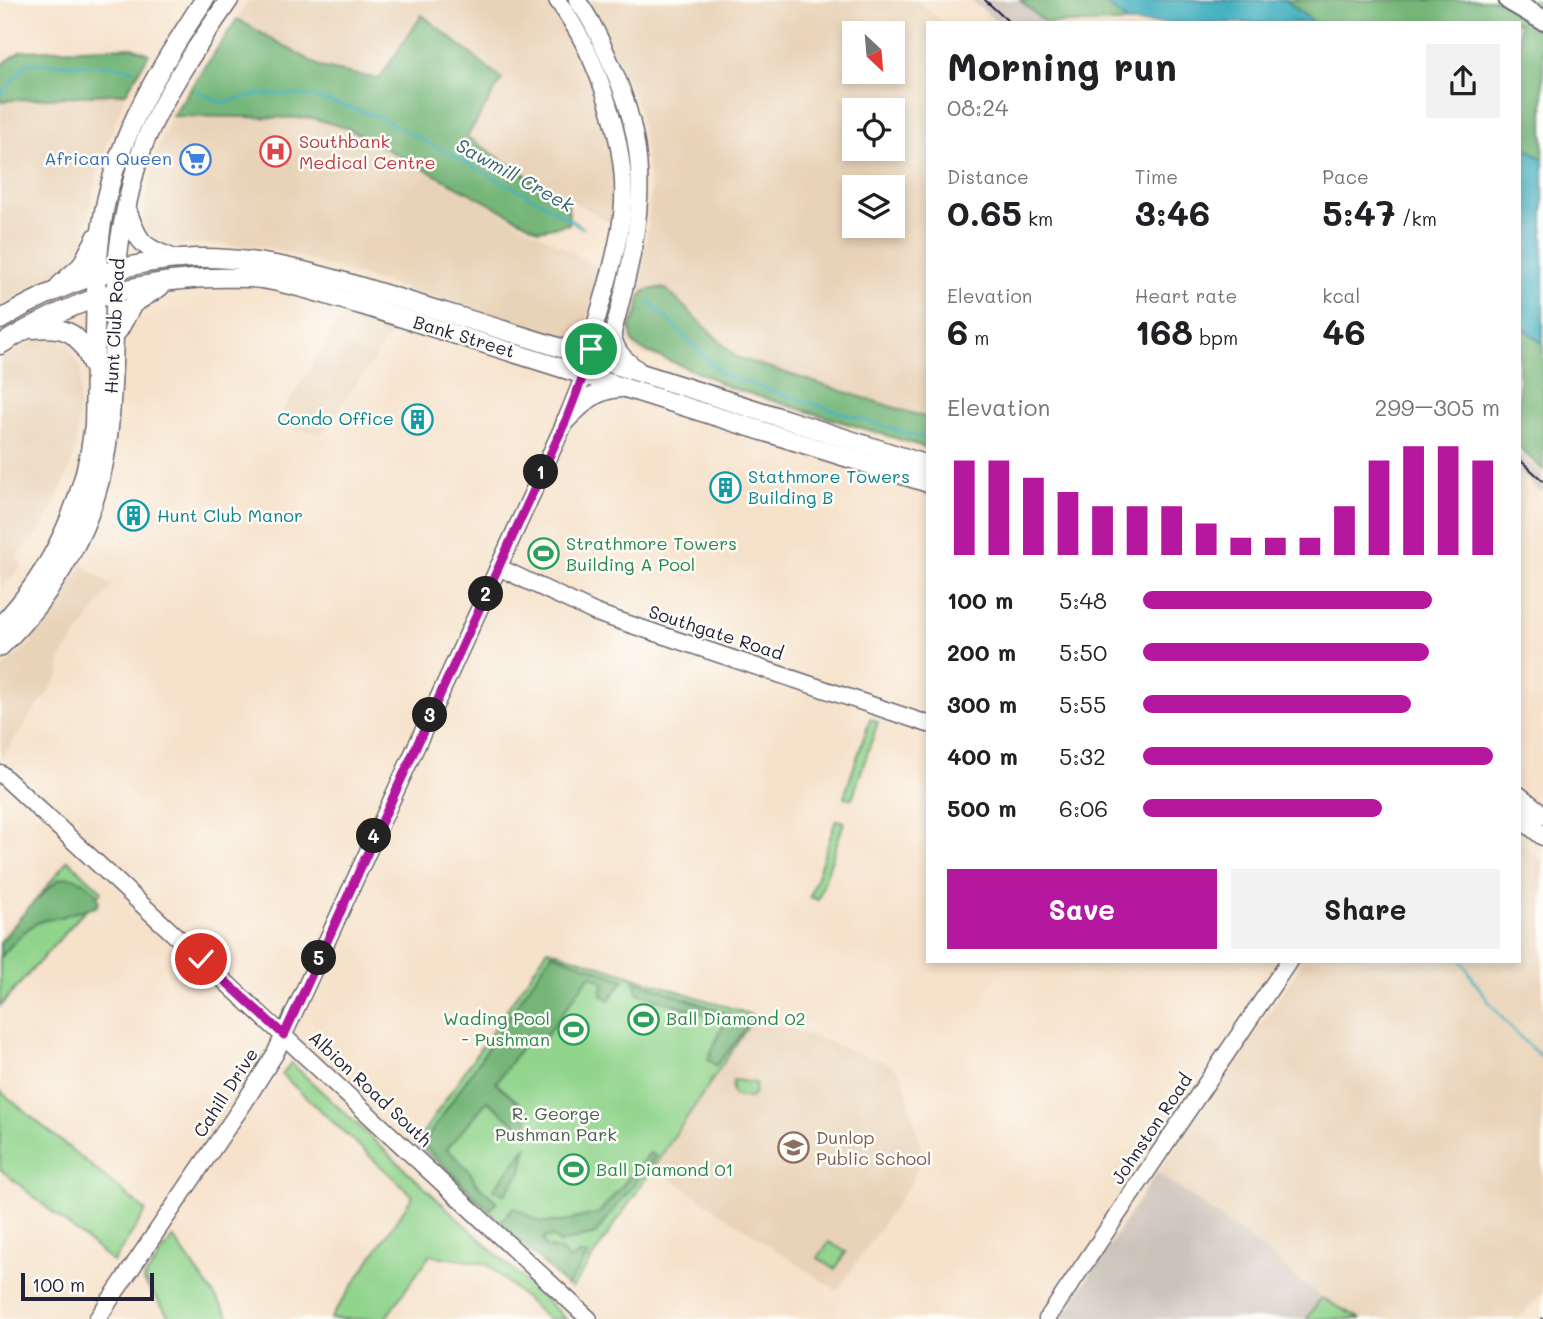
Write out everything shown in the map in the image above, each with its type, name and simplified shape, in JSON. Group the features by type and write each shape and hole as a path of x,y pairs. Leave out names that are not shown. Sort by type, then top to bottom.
{"highway":[{"path":"1509,0 1543,20"}],"main road":[{"name":"Hunt Club Road","path":"0,626 37,579 58,545 74,509 91,446 102,227 115,171 135,119 173,48 204,0"},
{"name":"Hunt Club Road","path":"0,647 34,610 58,576 76,545 91,509 107,446 116,269 134,173 151,128 172,88 229,0"},
{"path":"135,119 151,128"},
{"path":"126,210 134,230 144,244 175,259"},
{"path":"51,293 81,266 102,227"},
{"name":"Bank Street","path":"0,320 51,293 116,269 198,258 251,269"},
{"name":"Bank Street","path":"0,345 66,309 116,290 274,263 489,345 587,366 642,374 926,464"},
{"path":"114,337 133,304 172,281"},
{"name":"Bank Street","path":"364,298 497,328 587,366 628,388 926,482"},
{"path":"23,331 57,327 71,333 85,348 95,374"},
{"path":"489,345 497,328"},
{"path":"612,336 615,349 642,374"},
{"path":"566,420 592,395 608,388 628,388"},
{"path":"1521,798 1543,815"},
{"path":"1521,819 1543,836"}],"street":[{"path":"557,0 587,47 607,96 620,159 622,213 609,278 591,338 587,366"},
{"path":"577,0 598,34 632,116 638,149 640,205 633,254 612,336 607,346 587,366"},
{"path":"607,96 623,91"},
{"path":"609,278 626,282"},
{"name":"Cahill Drive","path":"97,1319 275,1054 566,420 587,366"},
{"name":"Southgate Road","path":"498,567 596,614 926,723"},
{"name":"Albion Road South","path":"0,773 589,1319"},
{"name":"Johnston Road","path":"1047,1319 1288,963"}],"shaded area":[{"path":"249,0 542,0 560,17 598,92 614,171 613,225 467,137 422,15 379,79 323,68 237,19"},
{"path":"579,0 917,0 941,21 926,21 926,448 634,351 625,331 646,242 651,188 639,109 615,58"},
{"path":"971,0 1020,0 1043,21 996,21"},
{"path":"75,91 126,93 98,169 84,240 67,271 0,307 0,98"},
{"path":"172,116 312,118 347,128 603,269 581,340 445,302 270,248 205,244 166,246 155,243 147,236 143,222 157,150"},
{"path":"346,313 395,329 321,434 274,424"},
{"path":"44,336 67,342 81,369 76,450 44,527 16,558 23,565 0,589 0,360"},
{"path":"1521,456 1543,475 1543,494 1521,475"},
{"path":"83,565 112,586 61,658 60,675 0,760 0,670 30,644"},
{"path":"1521,844 1543,861 1543,1292 1518,1319 1361,1319 1321,1298 1256,1243 1158,1172 1303,963 1521,963"},
{"name":"Dunlop Public School","path":"755,1016 887,1063 902,1076 920,1142 917,1167 910,1184 837,1291 653,1167"},
{"path":"1157,1172 1256,1243 1321,1298 1307,1319 1061,1319"}],"green space":[{"path":"1020,0 1103,0 1126,21 1043,21"},
{"path":"1286,0 1543,0 1543,160 1521,144 1521,21 1312,21"},
{"path":"422,15 502,79 467,137 568,202 569,224 539,230 347,128 312,118 172,116 237,19 323,68 379,79"},
{"path":"132,47 149,54 126,93 0,101 0,66 21,51"},
{"path":"666,289 736,357 926,418 926,448 728,387 638,348 633,343 630,326 638,312 640,297 645,291"},
{"path":"1521,326 1543,344 1543,470 1521,450"},
{"path":"870,719 878,722 852,799 844,797"},
{"path":"836,820 844,822 818,900 810,897"},
{"path":"68,860 102,891 0,1006 0,945"},
{"path":"68,877 92,888 98,897 96,907 37,923 22,934 0,958 0,942 29,907 59,879"},
{"name":"R. George Pushman Park","path":"548,949 755,1016 572,1288 416,1143"},
{"path":"552,953 624,980 609,1000 602,995 603,981 590,975 541,1043 529,1041 521,1048 496,1083 527,1110 528,1133 487,1101 447,1149 469,1170 475,1182 497,1202 489,1210 423,1144"},
{"path":"634,980 751,1022 716,1066 708,1059 725,1021 638,993"},
{"path":"291,1063 566,1319 548,1319 487,1264 430,1255 385,1319 330,1319 413,1196 282,1075"},
{"path":"733,1080 756,1083 754,1095 751,1098 735,1096 732,1092"},
{"path":"0,1091 146,1211 113,1262 0,1169"},
{"path":"527,1146 522,1170 505,1194 493,1190"},
{"path":"650,1153 656,1156 595,1234 560,1243 553,1237 543,1238 545,1247 562,1251 569,1260 579,1254 588,1255 567,1286 500,1223 513,1207 540,1222 562,1222 599,1213"},
{"path":"173,1237 231,1319 171,1319 143,1280"},
{"path":"829,1242 846,1252 835,1269 818,1258"},
{"path":"1321,1298 1361,1319 1307,1319"}],"water":[{"path":"1103,0 1286,0 1312,21 1126,21"},
{"path":"1521,144 1543,160 1543,344 1521,326"},
{"name":"Wading Pool - Pushman","path":"571,1014 588,1026 575,1044 562,1038 564,1035 558,1031"}],"waterway":[{"name":"Sawmill Creek","path":"0,96 27,63 119,66 133,70"},
{"name":"Sawmill Creek","path":"197,91 223,103 257,94 306,95 377,116 543,203 583,228"},
{"name":"Sawmill Creek","path":"648,300 723,375 926,439"},
{"name":"Sawmill Creek","path":"1463,963 1498,1013 1543,1058"}],"tram line":[{"path":"985,0 1008,21"},
{"path":"1521,461 1543,481"}],"place":[{"name":"Southbank Medical Centre","path":"276,152"},
{"name":"African Queen","path":"195,159"},
{"name":"Condo Office","path":"417,419"},
{"name":"Stathmore Towers Building B","path":"725,487"},
{"name":"Hunt Club Manor","path":"134,516"},
{"name":"Strathmore Towers Building A Pool","path":"543,554"},
{"name":"Ball Diamond 02","path":"643,1019"},
{"name":"Wading Pool - Pushman","path":"573,1029"},
{"name":"Dunlop Public School","path":"793,1148"},
{"name":"Ball Diamond 01","path":"573,1170"}],"route":[{"path":"201,959 284,1035 566,420 591,349"}]}
